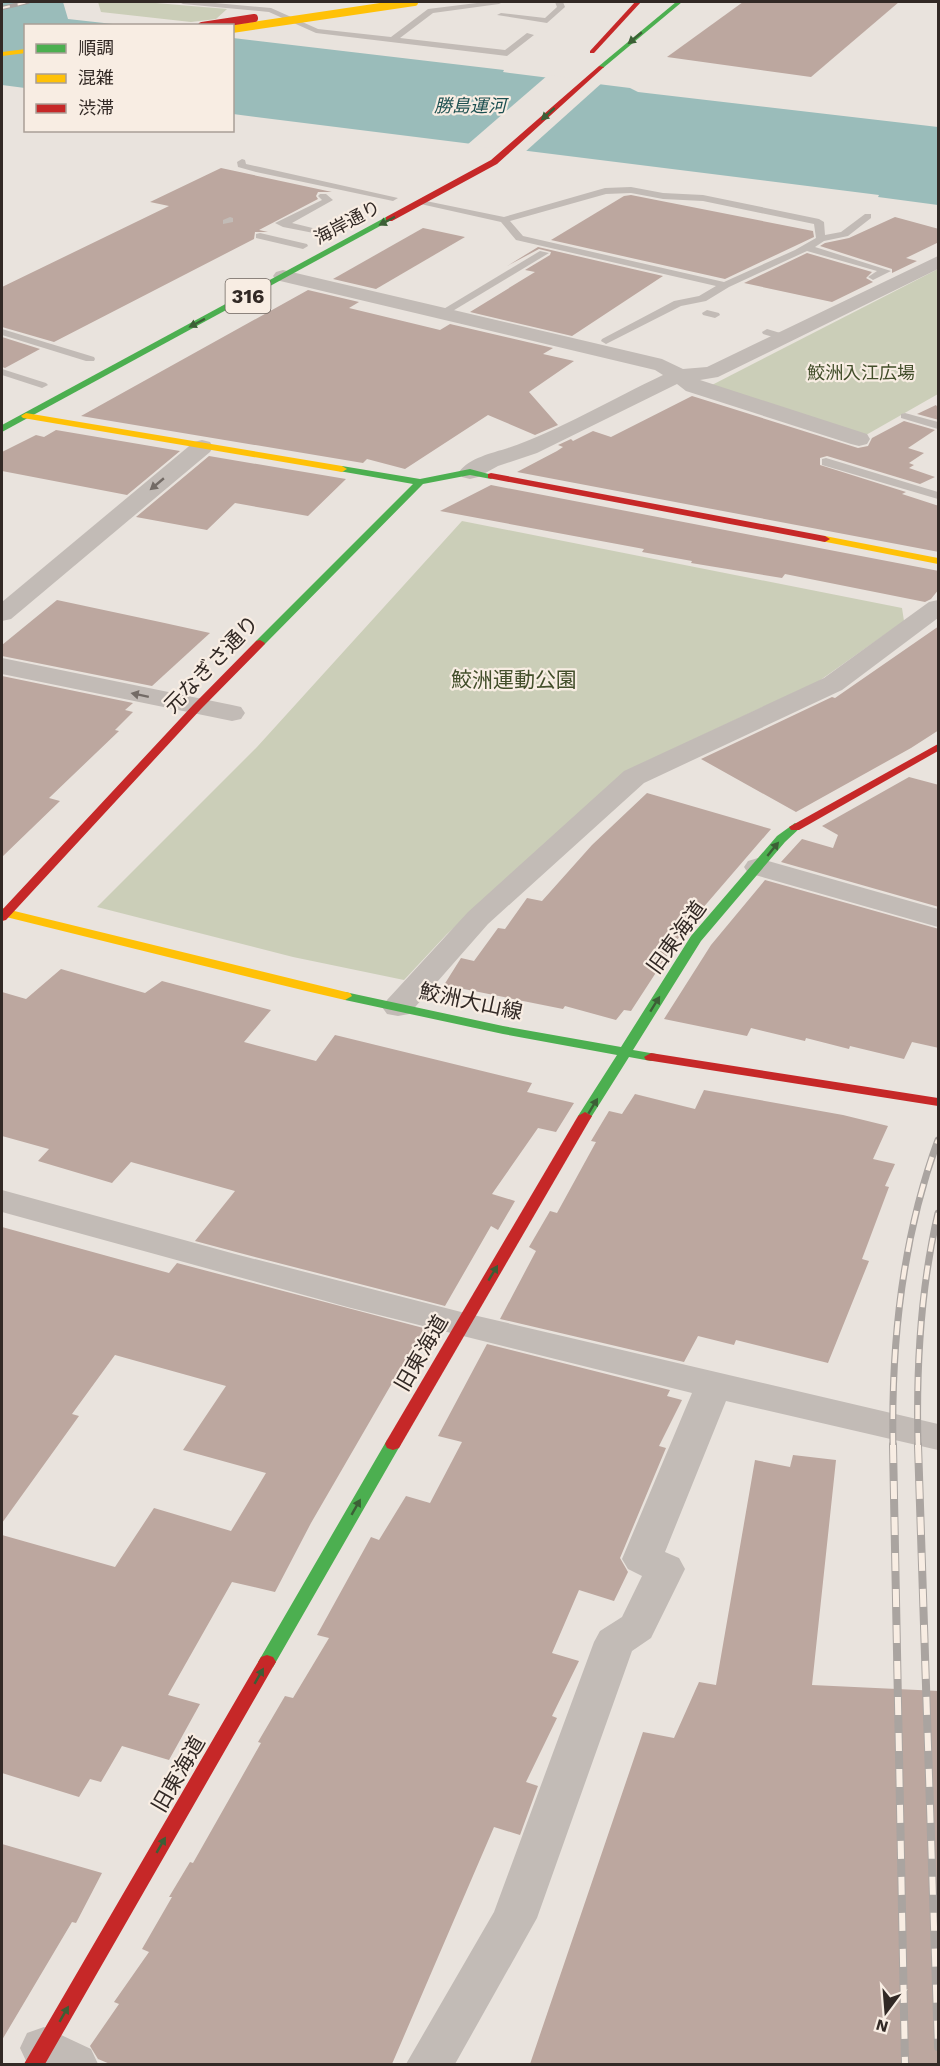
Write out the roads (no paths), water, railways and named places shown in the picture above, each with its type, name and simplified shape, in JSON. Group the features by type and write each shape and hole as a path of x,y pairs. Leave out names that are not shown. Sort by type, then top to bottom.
{"main road":[{"path":"216,24 367,2"},
{"path":"234,29 414,2"},
{"path":"582,63 638,2"},
{"name":"海岸通り","path":"2,429 494,162 679,2"},
{"path":"2,54 24,51"},
{"path":"2,61 24,57"},
{"name":"海岸通り","path":"372,209 397,196"},
{"name":"海岸通り","path":"287,254 330,232"},
{"path":"70,370 95,357"},
{"path":"22,396 47,382"},
{"path":"26,416 420,482 470,472 939,561"},
{"name":"元なぎさ通り","path":"3,914 197,707 420,482"},
{"name":"旧東海道","path":"51,2059 463,1323 623,1053 696,939 781,839 796,826 939,747"},
{"name":"鮫洲大山線","path":"3,914 80,929 286,983 623,1053 939,1102"}],"street":[{"path":"470,472 490,461 529,448 677,376 711,373 775,335 939,262"},
{"path":"284,276 662,365 694,386 859,439"},
{"path":"2,614 202,447"},
{"path":"398,1007 478,918 634,777 833,684 939,607"},
{"path":"2,666 232,713"},
{"path":"758,867 939,918"},
{"path":"2,1201 463,1323 714,1386 939,1437"},
{"path":"430,2064 514,1918 615,1642 637,1627 665,1569 642,1559 714,1386"}],"lane":[{"path":"183,2 271,10 316,31 507,53 530,35"},
{"path":"392,40 431,11 499,2"},
{"path":"501,15 547,21 561,7 560,2"},
{"path":"242,162 241,165 259,170 397,196"},
{"path":"421,203 504,220 605,191 631,190 663,196 704,198 819,222 821,239"},
{"path":"323,196 328,200 278,223 330,232"},
{"path":"606,340 678,303 702,299 725,285 807,248 821,239 844,234 868,216"},
{"path":"504,220 520,238 725,285"},
{"path":"260,236 303,246"},
{"path":"807,248 886,271 873,277"},
{"path":"442,313 544,253"},
{"path":"2,332 95,357"},
{"path":"2,372 47,382"},
{"path":"905,416 939,426"},
{"path":"826,462 939,496"}],"water":[{"path":"2,2 63,2 68,19 113,24 24,24 24,88 2,85"},
{"name":"勝島運河","path":"234,38 504,70 503,72 630,88 638,92 938,127 938,205 878,197 879,195 234,114"}],"railway":[{"path":"2,8 28,2"},
{"path":"893,1445 894,1369 901,1291 916,1215 938,1140"},
{"path":"918,1445 920,1330 927,1271 938,1213"},
{"path":"893,1445 905,2064"},
{"path":"918,1445 938,2047"}],"park label":[{"name":"鮫洲入江広場","path":"861,372"},
{"name":"鮫洲運動公園","path":"514,679"}]}
